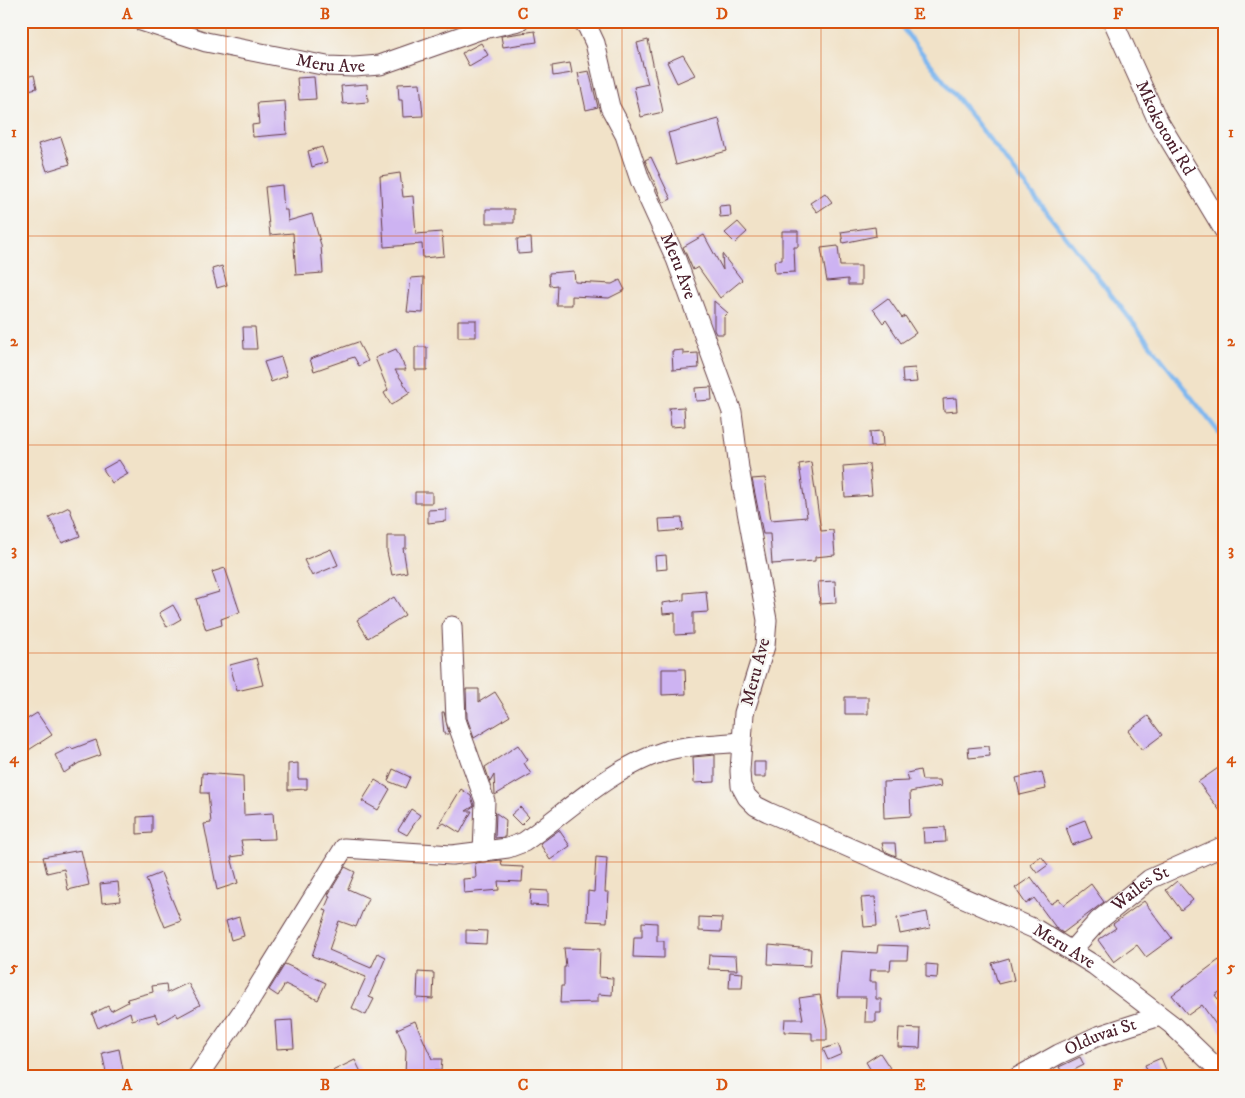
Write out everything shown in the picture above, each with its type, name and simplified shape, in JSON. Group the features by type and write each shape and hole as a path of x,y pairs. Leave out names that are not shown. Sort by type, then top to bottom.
{"street":[{"name":"Meru Ave","path":"141,21 206,42 327,66 354,67 380,64 478,30 519,21"},
{"name":"Meru Ave","path":"582,21 588,26 595,43 610,107 625,135 640,180 676,259 732,412 739,468 767,620 765,646 744,713 741,742 741,786 756,806 996,910 1037,930 1094,965 1160,1016 1224,1074"},
{"name":"Mkokotoni Rd","path":"1113,21 1157,119 1224,230"},
{"path":"452,626 456,720 485,801 483,852"},
{"path":"197,1077 248,1003 344,848 452,855 508,848 524,842 616,773 647,758 681,748 741,742"},
{"name":"Wailes St","path":"1072,951 1098,921 1150,879 1224,846"},
{"name":"Olduvai St","path":"1018,1077 1059,1054 1098,1036 1160,1016"}],"building":[{"path":"535,31 537,42 503,47 501,36"},
{"path":"648,40 663,112 641,117 634,87 648,84 637,43"},
{"path":"481,43 488,55 469,66 462,53"},
{"path":"683,55 695,75 677,83 667,62"},
{"path":"570,63 572,73 553,76 552,66"},
{"path":"589,71 598,107 586,110 578,73"},
{"path":"34,75 37,88 24,91 21,78"},
{"path":"314,77 316,99 299,100 297,78"},
{"path":"420,83 423,116 403,117 402,100 399,100 398,84"},
{"path":"367,84 368,102 343,104 341,86"},
{"path":"285,101 287,134 253,137 252,125 259,124 257,103"},
{"path":"719,119 727,151 676,165 668,133"},
{"path":"61,137 70,164 47,171 38,144"},
{"path":"322,147 327,162 312,167 308,151"},
{"path":"651,157 671,199 663,203 645,160"},
{"path":"400,173 403,197 413,196 416,234 442,232 444,256 423,258 422,244 384,247 380,176"},
{"path":"282,185 284,210 287,210 288,221 312,214 321,245 323,273 296,275 293,233 270,235 265,187"},
{"path":"825,193 832,202 817,212 810,203"},
{"path":"730,205 731,216 720,217 719,206"},
{"path":"486,209 514,209 514,223 486,223"},
{"path":"738,222 747,232 735,243 725,233"},
{"path":"875,227 876,236 843,243 841,232"},
{"path":"782,231 798,231 798,247 794,247 795,272 775,273 774,261 782,260"},
{"path":"704,235 723,270 722,254 742,280 720,298 698,267 693,270 683,247"},
{"path":"531,238 532,253 518,254 517,239"},
{"path":"838,246 840,266 861,266 861,285 848,285 848,279 827,281 821,248"},
{"path":"222,266 227,285 217,288 212,269"},
{"path":"574,271 575,282 612,284 620,280 625,290 609,298 572,296 572,305 556,305 557,285 550,286 549,273"},
{"path":"424,277 423,313 407,312 411,278"},
{"path":"888,298 902,318 905,316 916,333 901,343 886,320 883,323 873,309"},
{"path":"714,301 728,313 724,317 724,334 716,334 714,330"},
{"path":"458,320 476,320 476,337 458,337"},
{"path":"243,327 255,327 257,349 244,349"},
{"path":"358,342 368,361 359,366 354,357 314,371 310,359"},
{"path":"415,347 427,347 427,370 415,370"},
{"path":"396,349 406,370 395,370 410,393 391,405 384,393 388,390 375,358"},
{"path":"683,350 683,354 698,353 699,368 673,370 672,351"},
{"path":"281,357 287,376 271,382 264,362"},
{"path":"915,368 917,382 903,383 902,369"},
{"path":"711,387 712,400 696,401 695,388"},
{"path":"956,398 957,411 944,412 943,399"},
{"path":"684,407 685,426 671,427 669,408"},
{"path":"882,431 883,446 871,447 870,432"},
{"path":"119,460 128,474 112,483 103,469"},
{"path":"811,462 821,531 833,530 835,555 815,557 815,561 772,564 770,534 763,534 752,479 765,478 771,520 807,517 799,464"},
{"path":"869,464 872,495 845,497 843,466"},
{"path":"415,492 432,492 432,503 415,503"},
{"path":"69,507 80,536 62,543 49,517"},
{"path":"446,509 446,521 428,523 428,510"},
{"path":"682,518 683,530 660,532 659,519"},
{"path":"387,536 406,536 406,548 403,548 407,572 392,575 387,552"},
{"path":"331,549 338,565 312,576 304,560"},
{"path":"666,555 667,569 656,570 655,556"},
{"path":"225,568 240,612 221,619 222,625 206,630 196,599 219,592 212,572"},
{"path":"835,581 836,603 820,604 818,582"},
{"path":"706,591 708,612 693,613 693,634 675,635 675,613 663,614 662,603 684,600 684,593"},
{"path":"394,597 405,615 368,638 357,620"},
{"path":"173,605 181,619 167,627 159,613"},
{"path":"256,658 263,685 237,691 230,665"},
{"path":"662,669 685,669 686,694 662,695"},
{"path":"466,689 479,689 479,702 495,692 510,716 474,738 467,718"},
{"path":"845,697 868,697 868,714 845,714"},
{"path":"442,712 444,712 449,734 444,734"},
{"path":"37,713 52,735 21,755 21,723"},
{"path":"1148,716 1162,735 1142,750 1128,731"},
{"path":"96,740 101,755 79,763 64,773 55,755 71,747 72,749"},
{"path":"518,745 528,760 524,763 531,774 495,795 494,775 490,782 485,767"},
{"path":"989,746 990,756 969,758 968,748"},
{"path":"715,755 715,782 694,783 693,757"},
{"path":"754,762 766,762 766,777 754,777"},
{"path":"298,763 298,779 307,779 307,789 288,790 288,764"},
{"path":"1224,764 1224,816 1198,782"},
{"path":"393,769 410,777 405,788 388,781"},
{"path":"920,770 922,780 940,780 941,786 910,792 911,816 884,818 883,782 909,781 907,773"},
{"path":"1042,772 1046,789 1020,795 1016,778"},
{"path":"202,773 243,776 244,815 273,813 275,839 241,840 244,855 231,857 238,883 217,890 204,824 211,823 208,793 201,793"},
{"path":"375,780 390,789 378,810 362,801"},
{"path":"461,789 471,796 474,806 466,811 472,811 460,833 444,823 438,827"},
{"path":"520,807 529,817 521,825 511,815"},
{"path":"411,809 420,815 407,835 398,830"},
{"path":"496,813 506,820 505,837 495,838"},
{"path":"152,816 152,833 137,834 137,817"},
{"path":"1085,820 1092,838 1072,845 1066,827"},
{"path":"945,827 946,842 924,843 923,828"},
{"path":"559,830 570,846 550,860 540,844"},
{"path":"882,843 895,843 896,856 884,851"},
{"path":"81,850 89,885 68,890 64,869 47,873 43,857"},
{"path":"1041,856 1048,865 1037,873 1030,864"},
{"path":"596,857 607,858 605,892 609,892 607,922 587,921 588,891 594,892"},
{"path":"501,860 502,866 523,867 522,882 498,881 499,890 464,893 463,879 476,878 475,863"},
{"path":"345,867 355,872 348,889 368,898 356,927 339,921 329,950 371,968 378,953 386,957 369,997 374,999 366,1015 352,1008 366,977 312,956 327,911 324,910 330,896 328,895"},
{"path":"161,873 181,921 165,927 146,879"},
{"path":"1031,877 1051,904 1059,899 1064,905 1091,884 1104,902 1063,933 1057,929 1034,898 1026,904 1015,888"},
{"path":"1177,881 1193,900 1181,910 1166,890"},
{"path":"118,882 120,901 102,903 100,884"},
{"path":"531,890 548,891 548,906 530,905"},
{"path":"875,897 877,926 864,927 861,898"},
{"path":"1144,901 1172,938 1146,957 1137,945 1114,962 1098,940 1116,928 1113,924"},
{"path":"927,912 930,928 900,934 897,918"},
{"path":"239,917 244,936 231,940 226,921"},
{"path":"699,917 722,918 721,932 699,931"},
{"path":"642,922 657,923 657,941 664,941 664,958 633,957 634,937 642,937"},
{"path":"466,930 487,931 486,944 466,943"},
{"path":"769,945 811,949 810,966 768,964"},
{"path":"878,945 908,946 907,960 891,960 890,970 870,970 869,982 876,982 876,999 881,999 881,1013 876,1013 876,1022 865,1022 866,997 837,997 841,951 877,953"},
{"path":"564,948 600,949 599,977 613,978 612,995 598,994 598,1002 560,1003 561,986 564,986 564,967 566,967"},
{"path":"709,955 736,956 737,970 708,969"},
{"path":"1009,958 1014,980 998,984 992,963"},
{"path":"1219,960 1224,967 1224,989 1215,995 1224,1007 1224,1036 1202,1005 1188,1015 1172,995"},
{"path":"285,964 326,983 318,1000 285,984 278,996 269,990"},
{"path":"926,964 938,965 937,978 926,977"},
{"path":"418,972 434,973 433,999 417,998"},
{"path":"730,972 743,973 742,988 729,988"},
{"path":"188,983 200,1005 178,1017 176,1013 159,1023 155,1014 132,1020 130,1012 98,1028 92,1014 108,1006 111,1011 128,1002 127,999 153,992 152,986 166,984 167,993"},
{"path":"820,995 827,1028 827,1040 812,1040 812,1033 784,1032 785,1019 803,1019 799,998"},
{"path":"292,1020 294,1048 277,1049 275,1021"},
{"path":"415,1021 432,1059 442,1059 441,1071 420,1070 420,1077 405,1076 406,1050 397,1029"},
{"path":"899,1028 921,1029 920,1048 898,1047"},
{"path":"838,1044 842,1054 828,1060 823,1049"},
{"path":"119,1049 124,1075 107,1077 102,1053"},
{"path":"880,1053 890,1068 875,1077 866,1062"},
{"path":"1080,1057 1084,1065 1064,1075 1059,1067"},
{"path":"1161,1058 1169,1077 1150,1077 1145,1065"},
{"path":"355,1060 362,1074 355,1077 320,1077"}],"waterway":[{"path":"897,21 1224,439"}]}
